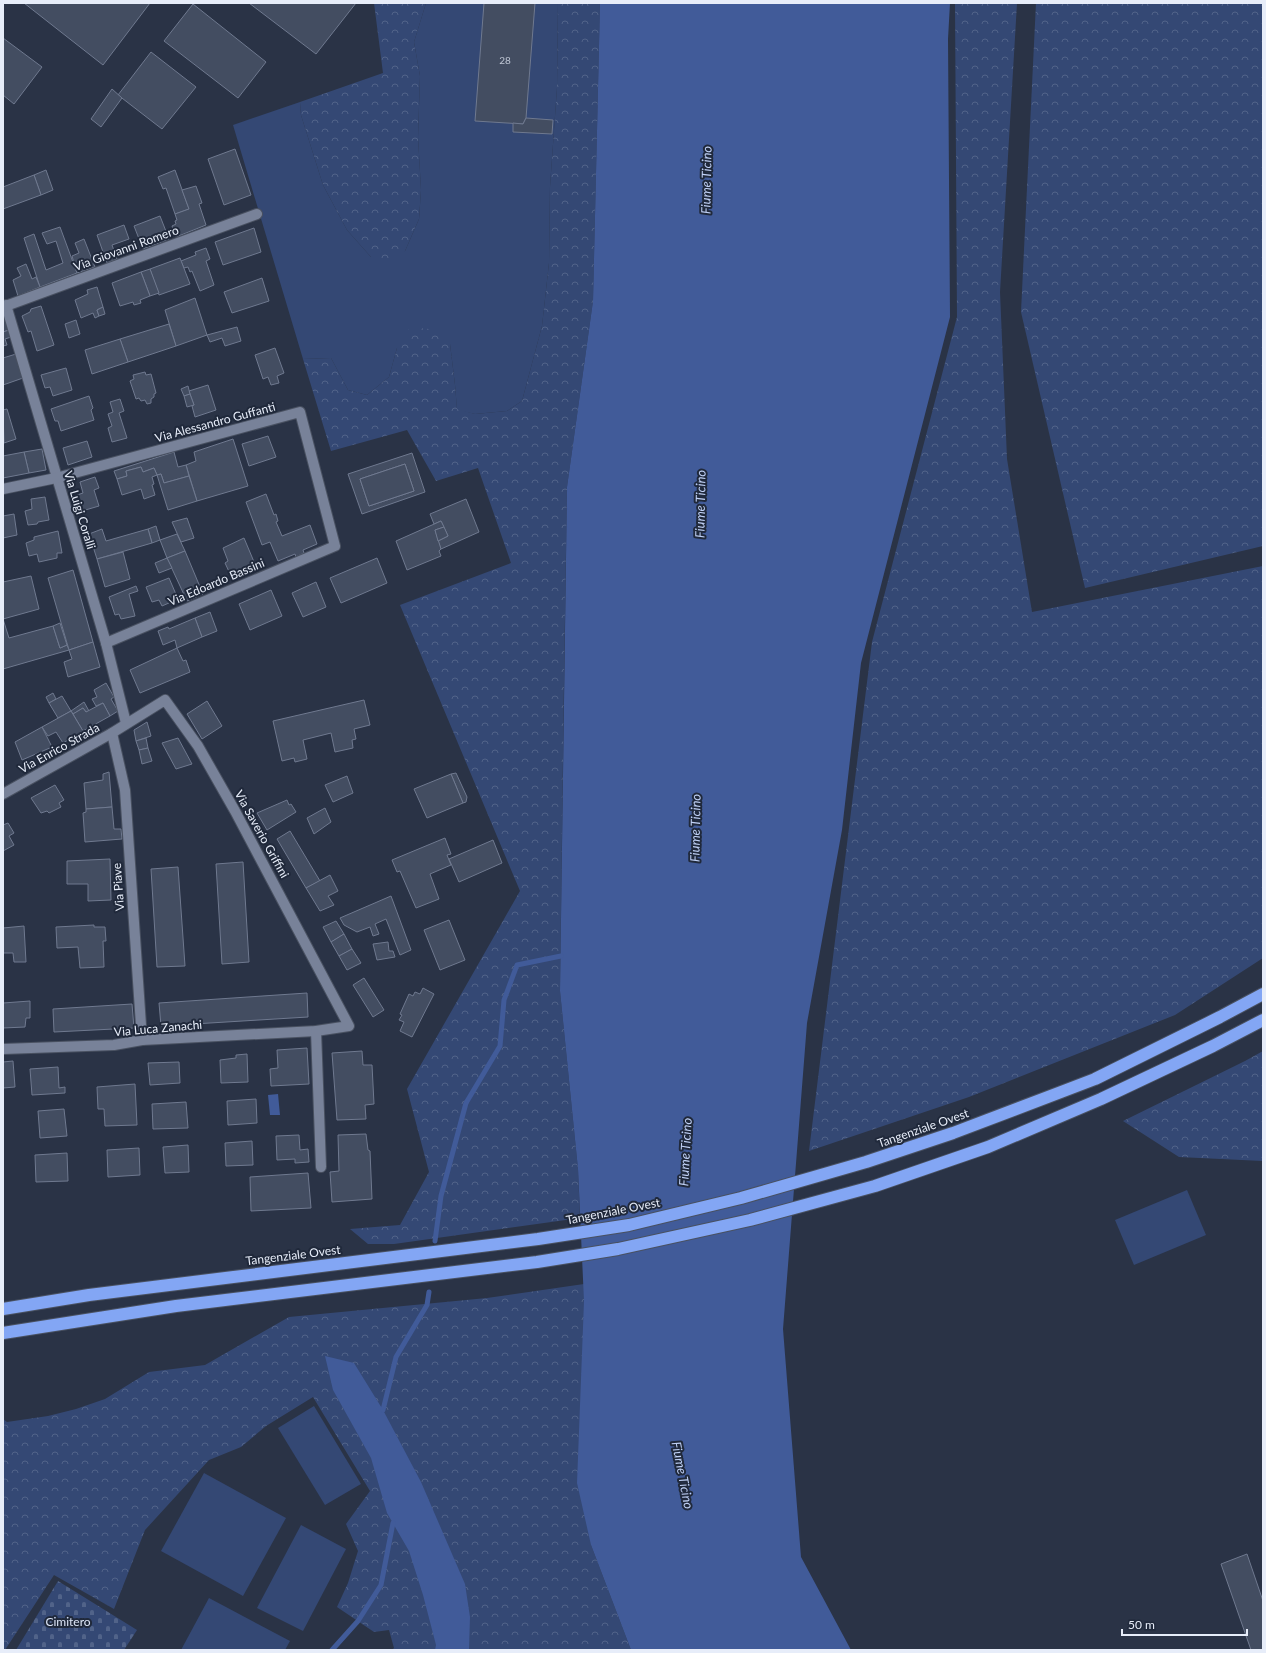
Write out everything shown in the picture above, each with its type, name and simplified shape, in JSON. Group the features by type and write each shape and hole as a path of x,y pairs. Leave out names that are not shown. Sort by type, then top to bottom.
{"highway":[{"name":"Tangenziale Ovest","path":"3,1309 59,1299 538,1239 629,1225 741,1198 866,1162 953,1133 1095,1079 1263,994"},
{"path":"3,1333 176,1306 537,1262 618,1249 750,1220 875,1186 988,1147 1094,1102 1213,1046 1263,1020"},
{"path":"3,1305 59,1299"},
{"path":"3,1338 50,1325"}],"street":[{"name":"Via Giovanni Romero","path":"5,306 257,214"},
{"name":"Via Luigi Coralli","path":"5,306 106,643 126,723"},
{"name":"Via Alessandro Guffanti","path":"3,489 56,478 300,412 335,546"},
{"name":"Via Edoardo Bassini","path":"106,643 335,546"},
{"name":"Via Saverio Griffini","path":"126,723 165,700 198,746 236,812 349,1026"},
{"name":"Via Enrico Strada","path":"3,794 112,733 126,723"},
{"name":"Via Piave","path":"112,733 125,790 142,1040"},
{"name":"Via Luca Zanachi","path":"3,1049 114,1045 142,1040 316,1031 349,1026"},
{"path":"316,1031 321,1167"}],"green space":[{"path":"374,3 426,3 414,42 420,76 418,137 421,190 419,219 405,251 393,263 371,257 347,230 323,185 301,115 300,102 383,73"},
{"path":"426,3 558,3 557,88 550,187 549,263 542,326 522,401 507,411 475,414 457,410 450,344 397,348 389,377 367,395 348,390 331,358 303,359 233,125 300,102 301,115 323,185 347,230 371,257 405,251 419,219 421,190 418,137 420,76 414,42"},
{"path":"558,3 600,3 593,301 567,487 560,991 578,1169 580,1218 394,1244 368,1244 350,1229 400,1225 429,1172 407,1089 520,891 400,605 511,563 478,468 436,481 407,430 331,451 303,359 331,358 348,390 367,395 389,377 397,348 410,327 438,330 450,344 457,409 475,414 507,411 522,401 542,326 549,263 550,187 557,88"},
{"path":"955,3 1017,3 1000,292 1007,459 1032,612 1263,566 1263,958 1175,1015 969,1097 809,1151 872,642 957,317"},
{"path":"1036,3 1263,3 1263,546 1085,588 1021,312"},
{"path":"1263,1051 1263,1161 1179,1157 1123,1121 1245,1061"},
{"path":"1187,1190 1206,1235 1134,1265 1115,1220"},
{"path":"584,1284 591,1545 631,1650 392,1650 394,1648 389,1630 374,1632 337,1607 348,1583 358,1551 346,1524 370,1491 313,1397 266,1426 241,1447 209,1460 145,1530 114,1609 54,1575 5,1650 3,1650 3,1419 7,1422 48,1416 76,1409 105,1399 149,1372 205,1365 289,1317 487,1298"},
{"path":"314,1406 361,1484 325,1505 278,1428"},
{"path":"204,1473 286,1518 243,1596 161,1551"},
{"path":"301,1525 346,1549 303,1631 257,1608"},
{"name":"Cimitero","path":"58,1581 137,1630 124,1650 16,1650"},
{"path":"209,1598 290,1641 285,1650 181,1650"}],"water":[{"name":"Fiume Ticino","path":"600,3 950,3 948,39 950,317 861,663 842,830 807,1023 783,1329 801,1557 851,1650 631,1650 591,1545 577,1483 584,1301 578,1169 560,991 567,487 593,301"},
{"path":"278,1094 280,1115 270,1115 268,1095"},
{"path":"325,1356 354,1363 383,1410 421,1482 465,1584 470,1617 469,1650 435,1650 436,1645 423,1595 409,1551 387,1513 371,1458 333,1390"}],"building":[{"path":"24,3 150,3 103,65"},
{"path":"249,3 356,3 316,54"},
{"path":"484,3 535,3 526,118 523,124 475,121"},
{"path":"193,4 266,62 238,98 164,41"},
{"path":"3,38 42,67 14,104 3,95"},
{"path":"151,52 196,87 162,129 118,95"},
{"path":"112,89 122,98 101,127 91,119"},
{"path":"526,118 553,120 552,134 513,132 513,123 523,124"},
{"path":"235,149 251,195 224,205 208,159"},
{"path":"46,170 53,190 41,195 34,175"},
{"path":"175,170 189,209 175,214 166,188 163,189 158,177"},
{"path":"34,175 41,195 3,209 3,187"},
{"path":"196,186 202,203 199,204 206,225 176,237 172,226 176,224 175,221 177,220 175,214 189,209 182,190"},
{"path":"160,216 169,239 143,249 134,226"},
{"path":"124,225 129,239 112,245 117,259 107,263 97,235"},
{"path":"60,227 77,273 40,287 24,238 34,234 46,270 63,263 56,241 47,244 42,233"},
{"path":"254,228 261,252 223,265 215,242"},
{"path":"84,239 95,267 77,273 72,256 79,253 75,243"},
{"path":"206,248 210,259 206,261 214,285 200,291 192,271 190,272 188,267 184,268 181,261 196,255 195,252"},
{"path":"180,258 190,284 159,295 150,269"},
{"path":"26,264 32,279 36,277 40,287 18,296 13,280 21,276 17,268"},
{"path":"150,269 159,293 150,296 141,272"},
{"path":"141,272 150,296 140,300 141,303 134,305 133,302 120,306 112,283"},
{"path":"262,278 269,301 232,313 224,292"},
{"path":"97,287 103,307 97,310 99,316 95,318 93,313 81,318 75,300 88,294 87,290"},
{"path":"195,298 207,335 176,346 165,310"},
{"path":"41,306 54,345 37,351 31,331 28,332 22,316 30,312 31,309"},
{"path":"103,307 105,314 99,316 97,310"},
{"path":"3,315 5,315 9,330 3,332"},
{"path":"76,320 80,334 69,338 65,324"},
{"path":"169,324 176,346 128,362 120,339"},
{"path":"237,327 241,341 225,346 222,338 210,342 207,335"},
{"path":"9,330 11,337 5,339 7,345 3,346 3,332"},
{"path":"120,339 128,362 92,374 85,350"},
{"path":"275,348 284,373 277,376 279,383 271,385 268,377 263,379 255,355"},
{"path":"16,354 23,378 3,385 3,358"},
{"path":"66,368 72,390 53,396 50,387 45,388 41,375"},
{"path":"145,372 146,375 151,374 156,393 151,399 151,403 147,404 145,400 141,401 139,398 136,399 130,381 134,379 133,375"},
{"path":"208,385 216,410 195,417 192,406 194,405 189,391"},
{"path":"188,386 190,394 184,396 181,389"},
{"path":"190,394 194,405 187,407 184,396"},
{"path":"89,396 93,408 91,410 94,420 61,431 58,421 55,421 51,409"},
{"path":"120,399 124,411 119,413 127,438 112,442 108,428 112,426 108,414 113,412 110,402"},
{"path":"7,409 16,439 4,443 3,410"},
{"path":"268,436 276,457 249,466 242,444"},
{"path":"233,439 248,486 197,501 186,465 196,461 194,452"},
{"path":"87,441 92,457 68,465 63,448"},
{"path":"42,449 46,470 29,473 24,452"},
{"path":"24,452 29,473 3,478 3,456"},
{"path":"174,452 178,467 186,465 189,476 164,483 161,474 157,475 154,468 143,472 141,467 126,471 127,476 117,479 114,471"},
{"path":"412,453 425,492 362,514 348,474","holes":["405,464 414,491 369,506 360,479"]},
{"path":"405,464 414,491 369,506 360,479"},
{"path":"141,467 143,472 154,468 157,475 152,477 154,484 152,485 155,495 144,499 141,489 122,495 117,479 127,476 126,471"},
{"path":"161,474 164,483 189,476 197,501 168,510 157,475"},
{"path":"95,477 99,488 94,490 99,506 82,511 77,495 83,493 80,482"},
{"path":"266,494 274,515 276,514 278,521 276,522 282,536 310,525 317,544 303,550 304,553 296,557 295,554 278,561 270,542 262,545 246,502"},
{"path":"45,497 49,520 28,525 25,511 32,509 31,499"},
{"path":"466,499 479,532 441,549 438,541 448,536 441,521 434,524 430,514"},
{"path":"14,514 17,535 3,538 3,516"},
{"path":"187,518 194,538 181,542 172,522"},
{"path":"441,521 444,527 435,530 441,549 439,551 441,556 407,570 396,541"},
{"path":"156,526 160,540 152,543 148,529"},
{"path":"444,527 448,536 438,541 435,530"},
{"path":"102,529 106,541 148,529 152,543 97,559 89,534"},
{"path":"58,531 62,553 57,553 57,558 39,562 37,554 29,556 26,543 34,540 34,537"},
{"path":"177,534 185,551 167,558 160,540"},
{"path":"244,538 257,569 232,578 225,563 228,561 223,548"},
{"path":"185,551 203,594 187,601 167,558"},
{"path":"123,552 130,579 105,587 97,559"},
{"path":"167,558 172,568 159,573 155,563"},
{"path":"377,558 387,583 341,603 330,578"},
{"path":"73,570 93,642 69,650 48,578"},
{"path":"31,576 39,609 3,619 3,582"},
{"path":"169,578 178,599 162,606 159,600 152,602 146,587"},
{"path":"316,582 326,607 303,617 292,593"},
{"path":"136,586 138,591 129,594 135,616 121,619 119,614 115,615 109,597"},
{"path":"271,590 282,616 250,630 239,604"},
{"path":"210,612 217,631 202,637 195,618"},
{"path":"195,618 202,637 177,648 175,640 163,645 158,631 168,627 169,629"},
{"path":"3,619 9,638 53,626 60,648 67,645 69,650 3,669"},
{"path":"60,623 67,645 60,648 53,626"},
{"path":"93,642 100,667 68,677 64,662 72,659 69,650"},
{"path":"177,648 183,661 186,660 190,672 140,693 130,670"},
{"path":"106,683 114,697 111,699 118,711 110,716 103,703 96,706 92,699 97,697 94,690"},
{"path":"53,693 56,699 49,703 46,697"},
{"path":"62,696 71,711 58,718 49,703"},
{"path":"364,700 370,725 354,729 356,739 352,740 353,748 335,752 331,733 303,740 307,759 295,762 294,758 282,761 273,721"},
{"path":"207,701 222,726 202,739 187,714"},
{"path":"84,702 89,711 86,712 83,708 73,714 71,711"},
{"path":"103,703 110,716 83,731 73,714 83,708 86,712"},
{"path":"71,711 83,731 63,743 56,732 48,736 42,727"},
{"path":"147,722 151,736 136,741 134,730"},
{"path":"42,727 52,747 22,760 15,742"},
{"path":"146,738 148,748 139,750 136,741"},
{"path":"178,738 192,764 176,769 162,743"},
{"path":"148,748 152,761 142,764 139,750"},
{"path":"109,772 112,807 86,809 84,783 103,780 103,774"},
{"path":"456,773 467,797 466,802 463,803 451,774"},
{"path":"451,774 463,803 427,818 414,789"},
{"path":"347,776 353,793 333,802 325,785"},
{"path":"55,785 64,800 59,803 61,807 49,813 47,811 41,813 31,798"},
{"path":"287,800 289,805 291,804 296,812 267,830 257,813"},
{"path":"112,807 114,829 121,829 122,839 85,842 83,813 86,812 86,809"},
{"path":"325,808 331,822 314,834 307,818"},
{"path":"8,823 14,833 9,836 14,845 3,851 3,825"},
{"path":"290,831 320,881 306,888 277,839"},
{"path":"445,838 451,854 447,855 451,865 430,874 439,899 416,908 400,871 397,872 392,860"},
{"path":"493,840 502,863 459,882 449,859"},
{"path":"110,859 111,900 88,901 88,884 67,884 67,861"},
{"path":"243,862 249,962 222,964 216,864"},
{"path":"178,867 185,966 157,967 151,869"},
{"path":"330,875 338,891 328,896 334,905 320,911 306,888"},
{"path":"391,896 411,950 400,955 386,919 375,924 379,934 373,936 370,927 357,932 344,925 340,918"},
{"path":"449,920 465,960 440,970 424,930"},
{"path":"336,921 344,934 331,942 323,927"},
{"path":"94,925 94,927 105,927 106,941 103,941 104,967 80,968 78,947 57,948 56,927"},
{"path":"24,926 26,962 14,962 13,953 3,953 3,928"},
{"path":"344,934 352,949 339,956 331,942"},
{"path":"388,942 389,951 393,951 395,957 377,960 373,944"},
{"path":"352,949 361,963 347,970 339,956"},
{"path":"364,978 384,1010 373,1017 353,985"},
{"path":"423,988 434,994 412,1037 400,1031 404,1022 399,1020 402,1015 400,1014 409,994 413,996 415,992 420,994"},
{"path":"307,993 308,1017 161,1026 159,1003"},
{"path":"30,1001 30,1018 26,1018 25,1027 3,1028 3,1003"},
{"path":"132,1004 134,1028 54,1032 53,1009"},
{"path":"307,1048 309,1084 271,1086 270,1069 278,1068 277,1050"},
{"path":"362,1051 363,1065 372,1065 374,1104 365,1105 366,1119 337,1120 332,1053"},
{"path":"247,1054 248,1082 221,1083 220,1060 236,1058 236,1055"},
{"path":"13,1061 15,1087 3,1088 3,1062"},
{"path":"179,1062 180,1083 150,1085 148,1063"},
{"path":"58,1067 59,1088 65,1087 65,1093 32,1095 30,1069"},
{"path":"135,1084 137,1125 105,1126 104,1109 98,1109 97,1087"},
{"path":"256,1099 257,1123 228,1125 227,1101"},
{"path":"186,1102 188,1128 153,1129 152,1104"},
{"path":"64,1109 67,1136 40,1138 38,1111"},
{"path":"366,1134 368,1150 370,1151 372,1199 332,1202 330,1172 339,1171 338,1135"},
{"path":"299,1135 300,1150 308,1149 309,1162 295,1163 295,1159 277,1160 276,1136"},
{"path":"252,1141 253,1165 226,1166 225,1143"},
{"path":"188,1145 189,1172 165,1173 163,1147"},
{"path":"139,1148 140,1175 108,1177 107,1150"},
{"path":"67,1153 68,1181 36,1182 35,1155"},
{"path":"308,1173 311,1208 251,1211 250,1177"},
{"path":"1247,1554 1263,1601 1263,1650 1251,1650 1221,1564"}],"waterway":[{"path":"435,1241 441,1196 466,1103 500,1046 504,1000 517,965 561,956"},
{"path":"383,1410 396,1357 427,1305 429,1292"},
{"path":"332,1650 358,1621 381,1585 393,1523"}]}
